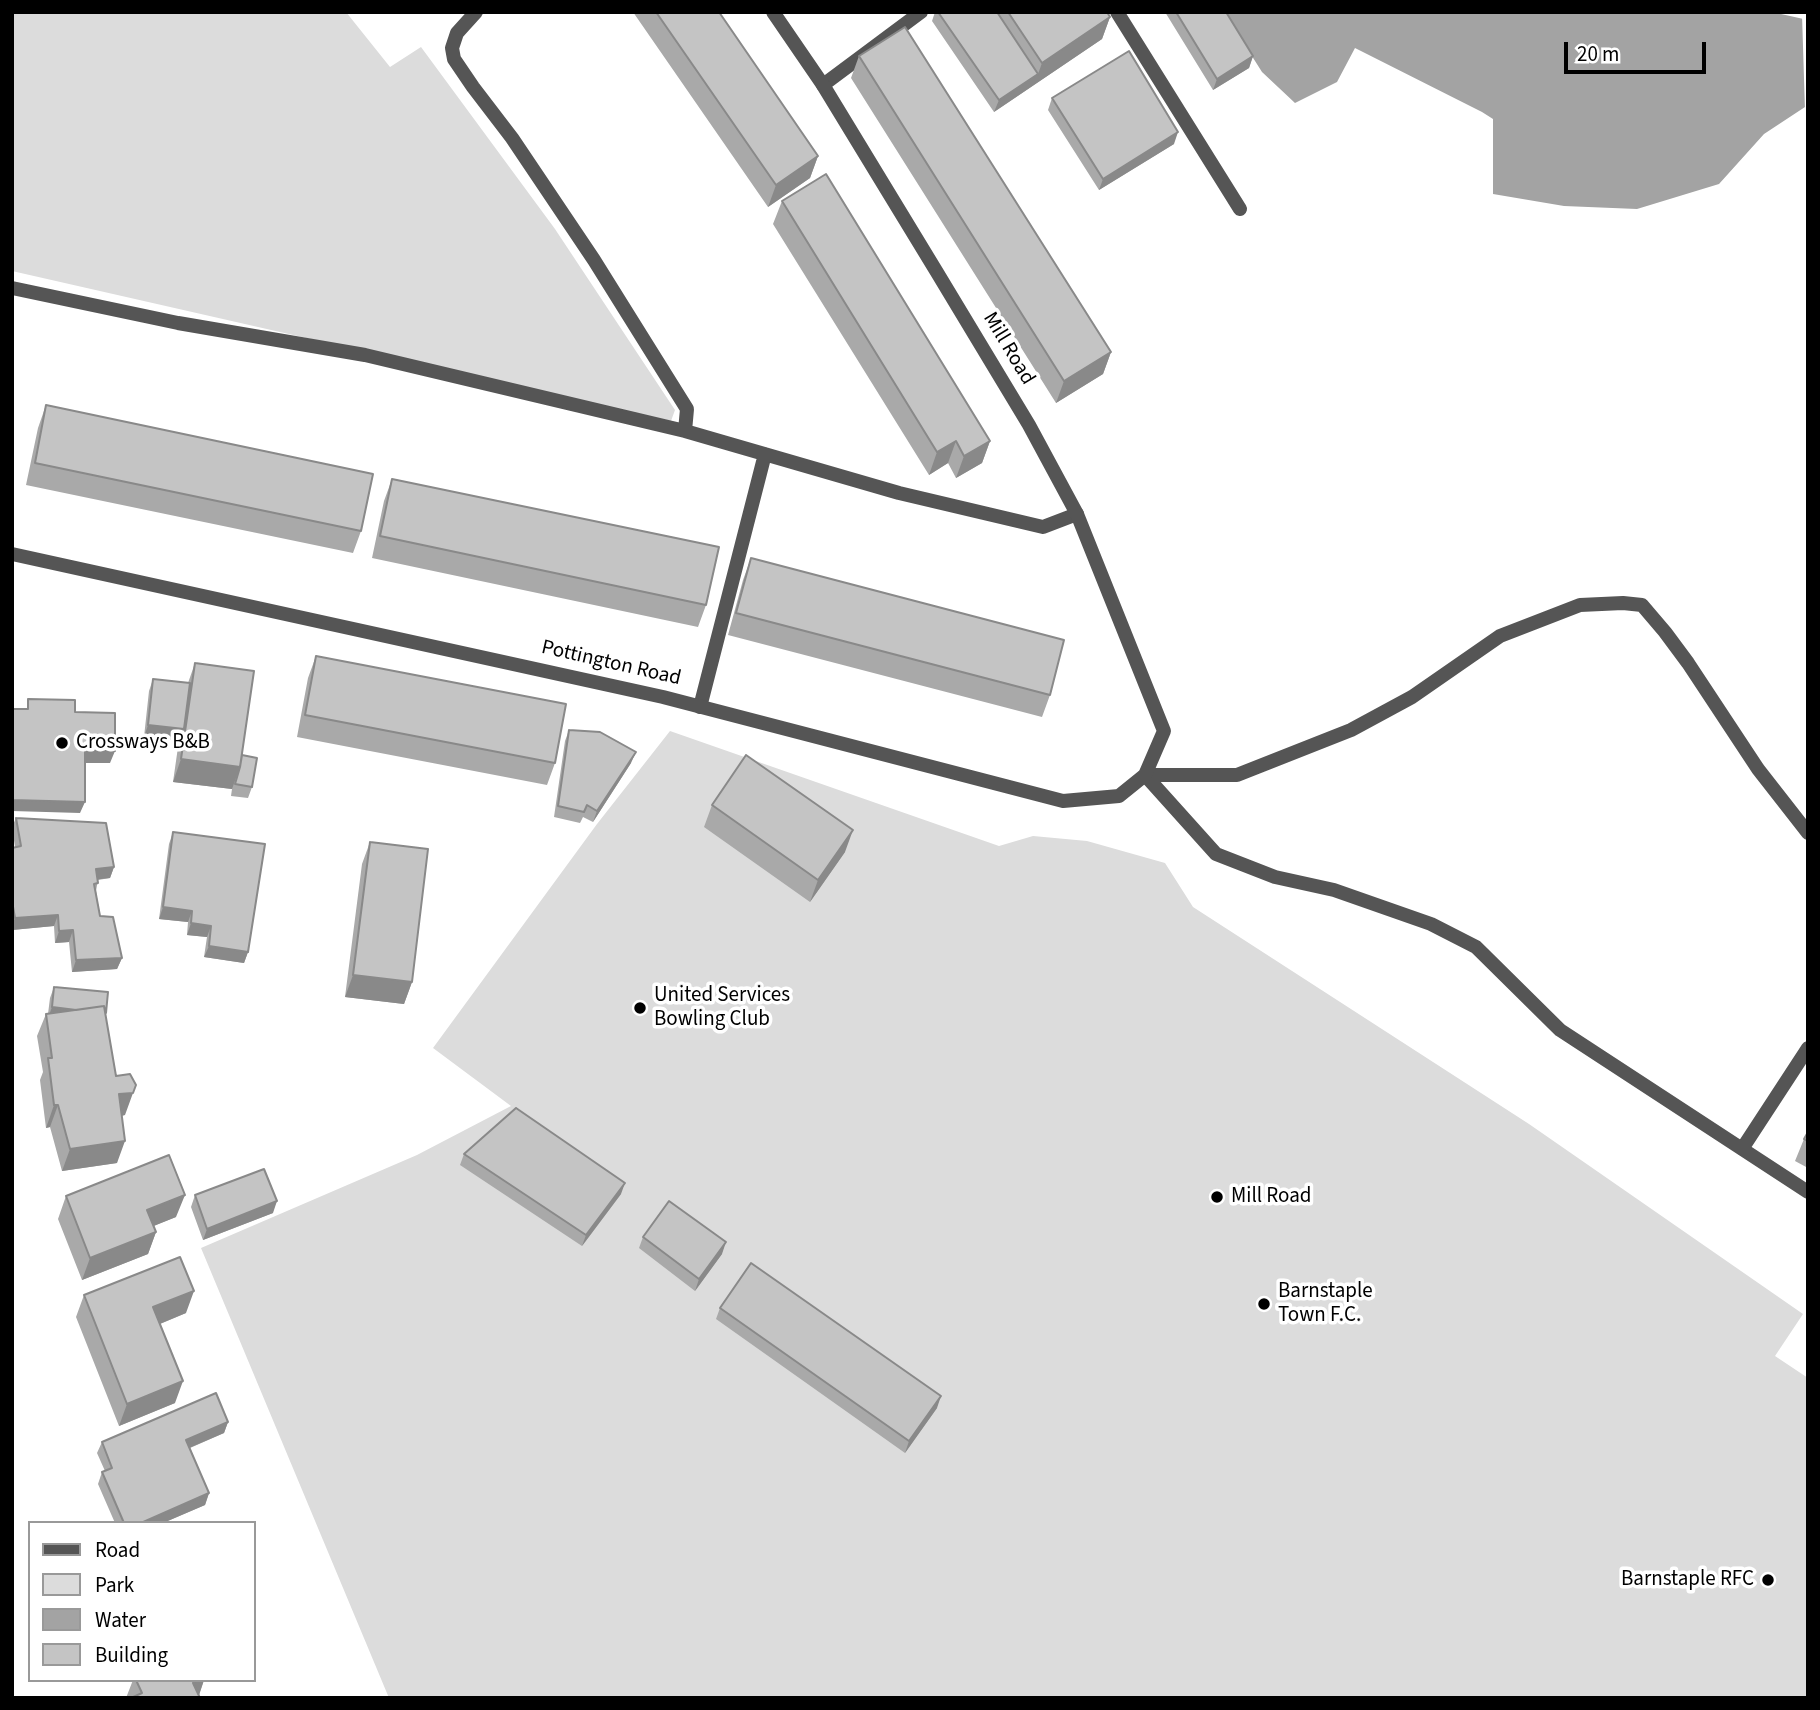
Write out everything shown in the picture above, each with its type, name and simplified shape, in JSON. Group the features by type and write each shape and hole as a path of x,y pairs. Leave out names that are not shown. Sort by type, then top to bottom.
{"street":[{"path":"476,12 457,33 452,48 454,59 512,138 601,271 687,410 685,431"},
{"name":"Mill Road","path":"773,12 823,85 1029,425 1077,514 1164,731"},
{"path":"823,85 921,12"},
{"path":"1117,12 1240,209"},
{"path":"12,288 178,323 365,355 685,431 899,493 1043,527 1077,514"},
{"path":"700,707 765,454"},
{"name":"Pottington Road","path":"12,554 636,691 1063,801 1119,796 1144,775 1164,731"},
{"path":"1144,775 1237,775 1351,730 1412,697 1500,636 1580,605 1623,603 1642,606 1665,632 1758,769 1808,833"},
{"path":"1144,775 1216,854 1275,877 1334,890 1431,924 1476,947 1560,1030 1808,1192"},
{"path":"1742,1149 1808,1048"}],"green space":[{"path":"12,12 346,12 390,67 421,47 555,229 675,410 671,421 12,271"},
{"path":"670,731 999,846 1033,836 1087,841 1165,863 1193,907 1529,1124 1803,1314 1775,1356 1808,1378 1808,1698 389,1698 201,1248 417,1155 511,1106 433,1048 597,824"}],"water":[{"path":"1224,12 1772,12 1808,20 1808,108 1805,107 1764,134 1719,184 1637,209 1564,206 1493,194 1493,119 1355,48 1337,82 1295,103 1262,72"}],"pier":[{"path":"1802,15 1808,16 1808,111 1805,111"}],"building":[{"path":"656,12 719,12 818,156 776,185"},
{"path":"938,12 997,12 1038,74 999,100"},
{"path":"1008,12 1107,12 1110,17 1042,63"},
{"path":"1176,12 1226,12 1253,56 1217,79"},
{"path":"905,27 1111,352 1064,381 859,56"},
{"path":"1129,51 1178,132 1103,179 1052,98"},
{"path":"826,174 990,441 964,456 956,441 937,452 782,201"},
{"path":"46,405 373,474 361,531 35,463"},
{"path":"392,479 719,547 706,605 380,536"},
{"path":"751,558 1064,640 1050,695 736,613"},
{"path":"316,656 566,704 555,763 305,715"},
{"path":"195,663 254,671 240,767 181,759"},
{"path":"153,679 190,683 184,729 148,725"},
{"name":"Crossways B&B","path":"28,699 75,700 75,712 115,713 115,751 85,751 85,802 12,800 12,709 28,709"},
{"path":"569,730 600,732 636,752 597,811 587,805 584,812 558,806"},
{"path":"242,755 257,758 252,787 235,784"},
{"path":"746,755 853,830 818,880 712,805"},
{"path":"16,818 106,823 114,867 96,869 98,883 94,884 100,916 113,917 122,958 76,960 73,930 59,931 58,915 15,918 12,901 12,848 21,846"},
{"path":"173,832 265,844 248,952 209,946 211,926 191,923 192,911 163,907"},
{"path":"370,842 428,849 412,982 353,975"},
{"path":"54,987 108,992 106,1013 104,1006 76,1010 52,1007"},
{"path":"104,1006 116,1076 130,1074 136,1085 133,1093 119,1094 125,1141 70,1149 58,1105 54,1105 48,1058 52,1058 46,1014"},
{"path":"516,1108 625,1183 586,1235 464,1154"},
{"path":"169,1155 185,1195 147,1210 156,1232 90,1258 66,1196"},
{"path":"264,1169 277,1201 207,1229 195,1195"},
{"path":"669,1201 726,1242 699,1279 643,1237"},
{"path":"180,1257 194,1291 153,1307 183,1381 127,1404 84,1295"},
{"path":"751,1263 941,1396 909,1441 720,1308"},
{"path":"216,1393 228,1422 186,1440 209,1493 146,1521 123,1521 102,1472 112,1468 102,1442"},
{"path":"137,1682 195,1682 193,1683 200,1698 131,1698 142,1693"}],"place":[{"name":"Crossways B&B","path":"62,743"},
{"name":"United Services Bowling Club","path":"640,1008"},
{"name":"Mill Road","path":"1217,1197"},
{"name":"Barnstaple Town F.C.","path":"1264,1304"},
{"name":"Barnstaple RFC","path":"1768,1580"}]}
